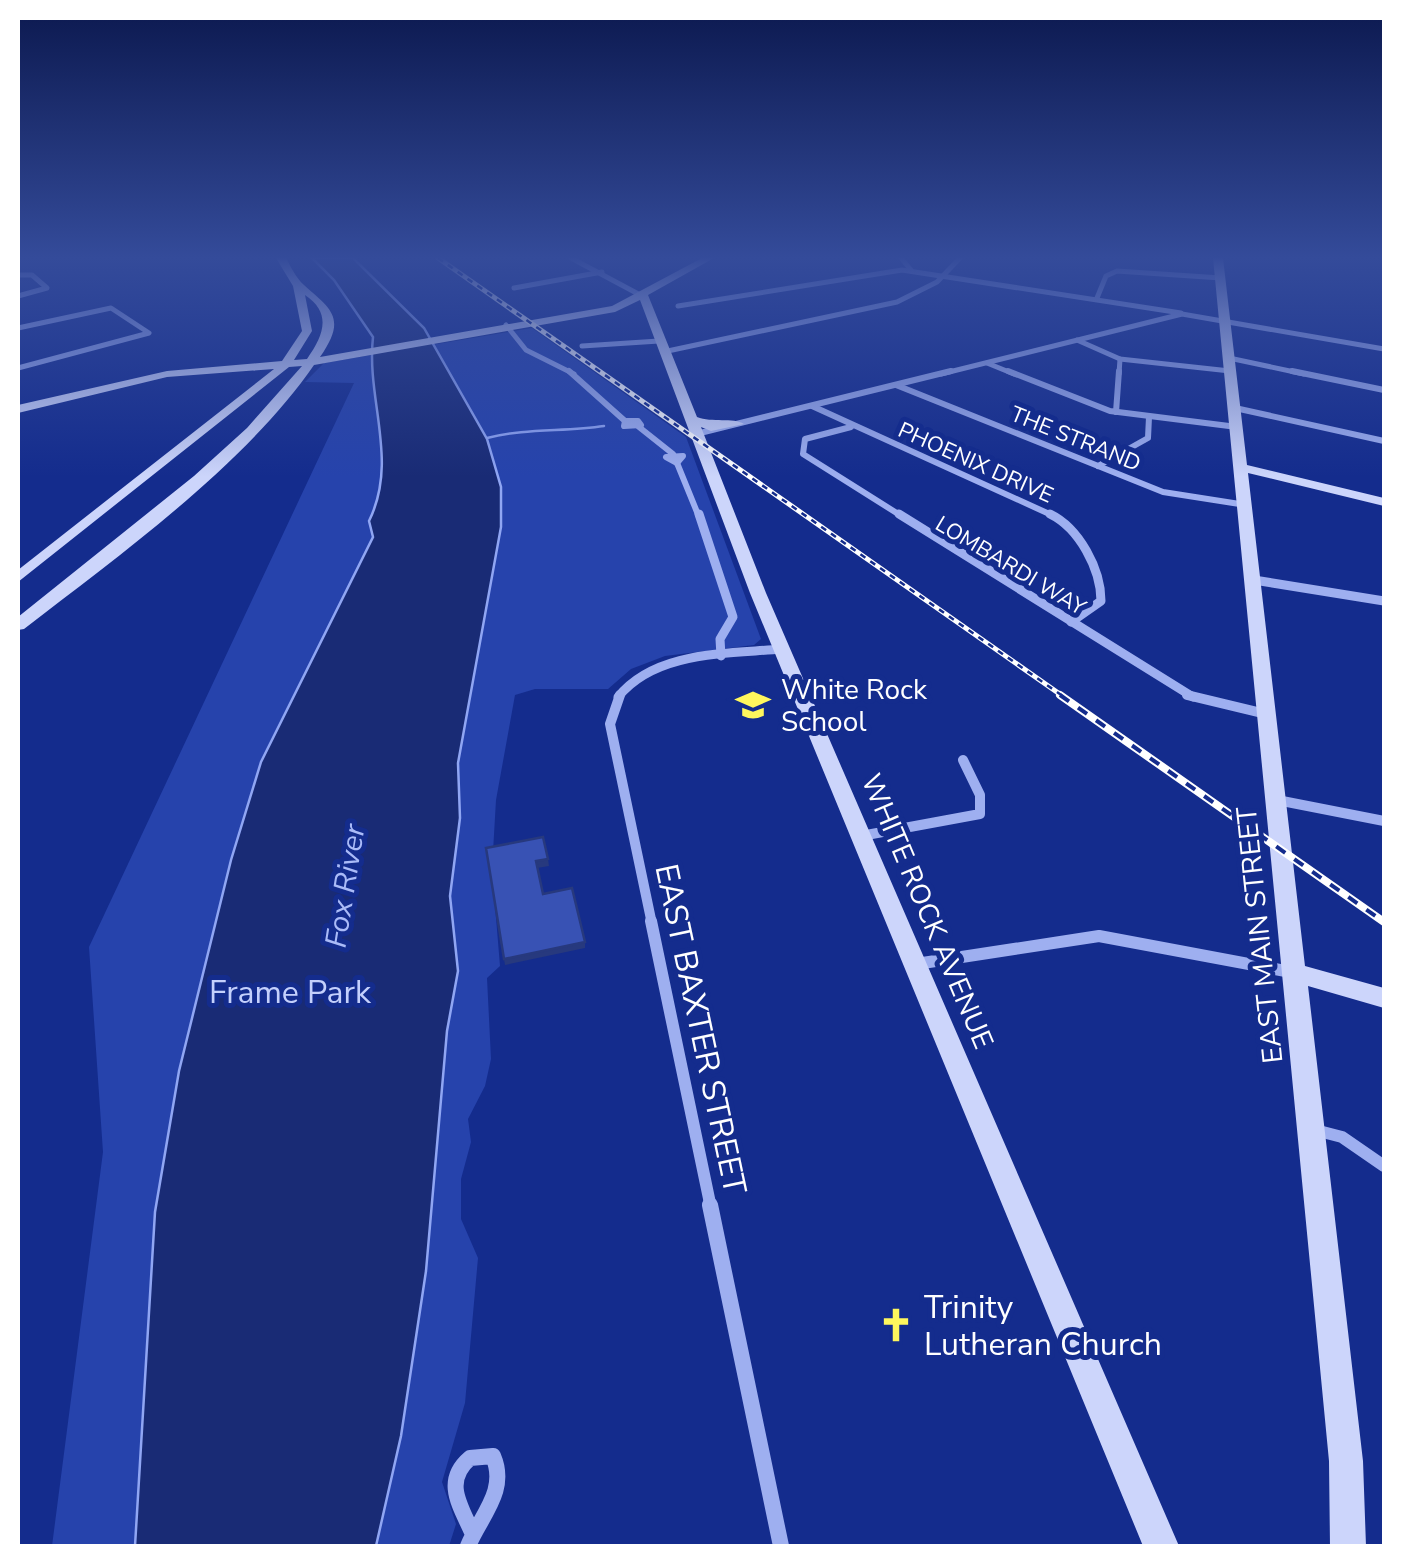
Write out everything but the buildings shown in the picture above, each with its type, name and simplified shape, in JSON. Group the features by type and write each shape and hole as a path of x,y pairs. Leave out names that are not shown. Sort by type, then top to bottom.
{"main road":[{"path":"306,356 314,331"},
{"path":"18,625 86,574 261,424 321,331"},
{"path":"433,340 475,331"},
{"path":"18,407 167,374 363,351 490,331"},
{"name":"WHITE ROCK AVENUE","path":"655,331 781,649 1161,1546"},
{"name":"EAST MAIN STREET","path":"1225,331 1243,468 1292,972 1346,1461 1348,1546"},
{"path":"18,578 306,356 331,348 363,351"},
{"path":"693,426 738,424"},
{"path":"1243,468 1384,502"},
{"path":"1292,972 1384,998"}],"street":[{"path":"18,368 148,335 143,331"},
{"path":"511,331 526,350 576,374 607,409 626,421 624,426 638,427 675,458 733,618 720,640 721,656"},
{"path":"582,346 661,347 748,331"},
{"path":"738,424 1113,331"},
{"path":"1290,331 1384,349"},
{"path":"1077,340 1120,360 1229,365 1384,390"},
{"path":"1116,412 1120,360"},
{"path":"987,363 1116,412 1236,418 1384,441"},
{"name":"THE STRAND","path":"896,385 1163,492 1247,506"},
{"name":"PHOENIX DRIVE","path":"812,406 1042,510 1073,528 1100,584 1101,601 1071,622"},
{"path":"1098,466 1148,438 1149,416"},
{"name":"LOMBARDI WAY","path":"851,426 804,440 803,454 1178,691 1206,704 1267,714"},
{"path":"1254,580 1384,601"},
{"name":"EAST BAXTER STREET","path":"781,649 658,666 633,679 616,695 610,724 781,1546"},
{"path":"861,836 971,820 980,814 980,796 963,760"},
{"path":"1277,800 1384,822"},
{"path":"916,964 1099,936 1261,963 1292,972"},
{"path":"1309,1128 1342,1137 1384,1166"}],"green space":[{"name":"Frame Park","path":"514,331 536,331 686,437 761,639 754,645 665,656 631,669 608,689 535,689 515,695 496,800 492,869 500,966 487,978 491,1059 485,1086 468,1119 471,1142 461,1179 461,1219 478,1258 465,1403 442,1482 456,1524 449,1546 52,1546 103,1152 89,947 354,383 305,382 324,363"}],"water":[{"name":"Fox River","path":"369,331 426,331 487,439 501,487 501,527 458,763 460,818 450,896 458,971 447,1031 426,1271 401,1436 376,1546 135,1546 155,1212 179,1071 231,860 261,762 373,537 369,521 377,498 382,453 373,337"}],"waterway":[{"path":"487,438 604,426"}],"railway":[{"path":"542,331 1064,697"},
{"path":"1060,695 1384,922"}],"place":[{"name":"White Rock School","path":"753,705"},
{"name":"Trinity Lutheran Church","path":"896,1325"}]}
